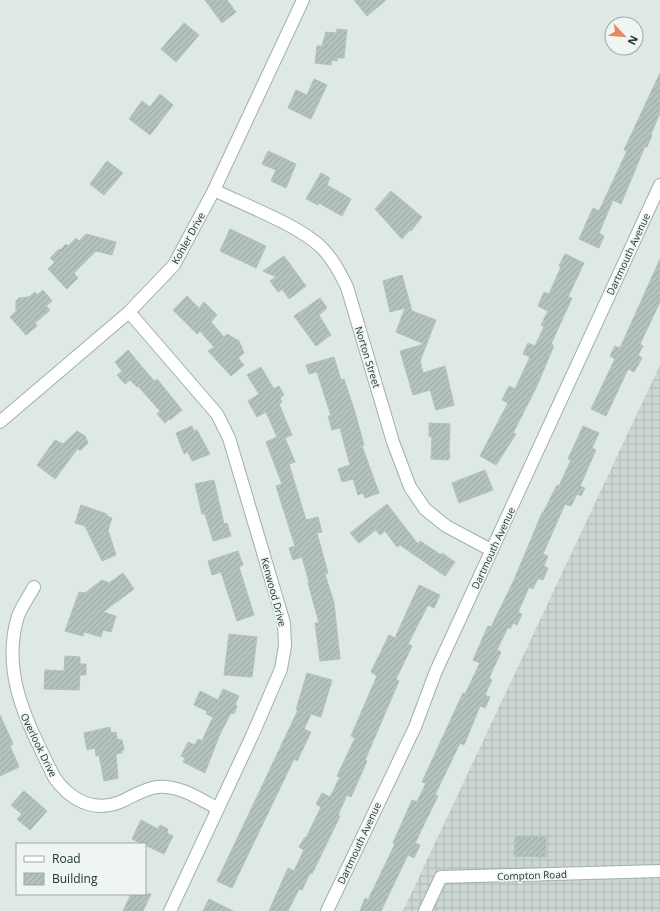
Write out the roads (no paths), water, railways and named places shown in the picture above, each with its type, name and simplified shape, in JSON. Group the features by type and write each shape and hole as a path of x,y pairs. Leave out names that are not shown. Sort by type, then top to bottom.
{"street":[{"name":"Kohler Drive","path":"0,422 129,312 174,265 214,190 303,0"},
{"name":"Dartmouth Avenue","path":"327,911 415,727 436,671 660,185"},
{"name":"Norton Street","path":"214,190 304,234 322,248 336,266 347,287 393,442 410,488 425,509 446,526 492,550"},
{"name":"Kenwood Drive","path":"129,312 217,414 229,438 284,623 285,646 282,669 170,911"},
{"name":"Overlook Drive","path":"34,587 18,616 11,638 8,660 11,681 23,713 59,785 73,798 90,806 119,803 140,792 156,787 174,788 192,795 217,808"},
{"name":"Compton Road","path":"425,911 441,878 660,871"}]}
